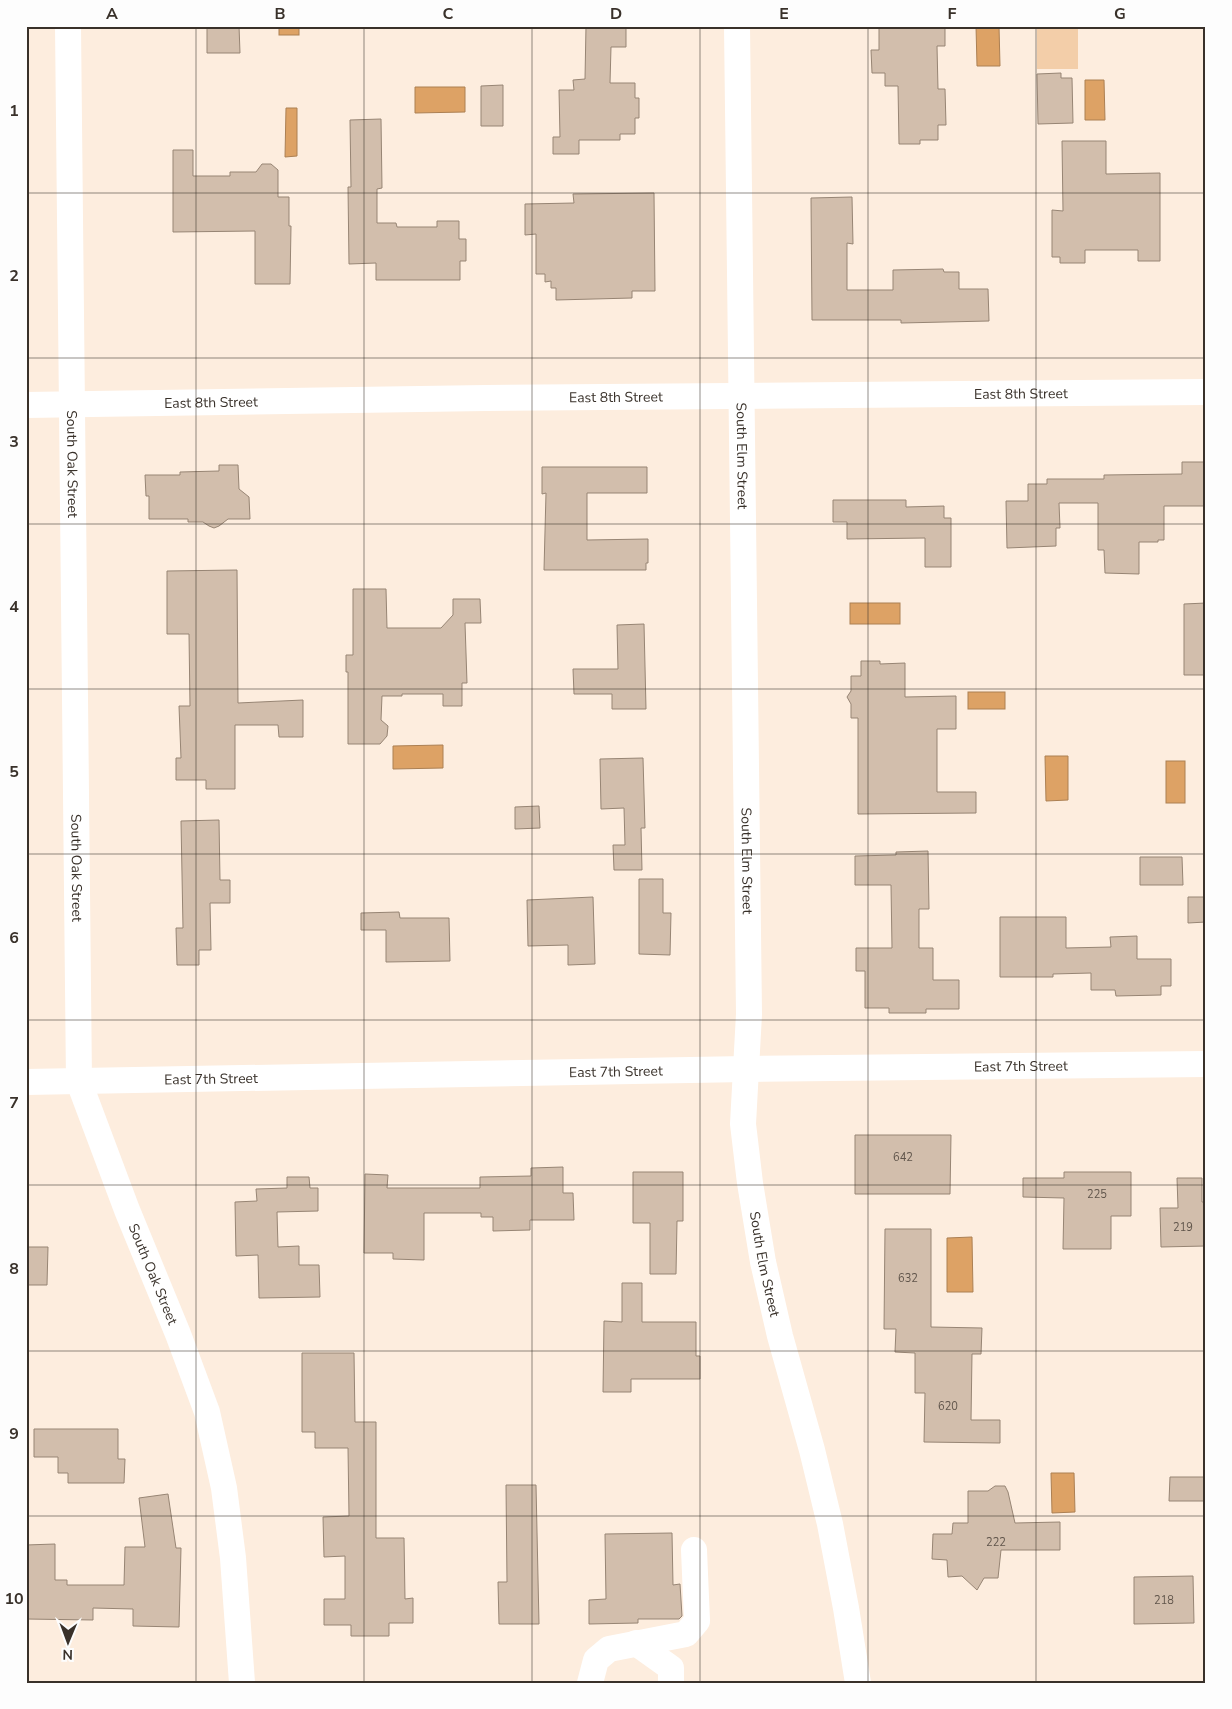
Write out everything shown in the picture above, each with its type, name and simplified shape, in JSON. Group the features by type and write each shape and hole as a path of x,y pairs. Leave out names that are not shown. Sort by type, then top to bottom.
{"street":[{"name":"South Oak Street","path":"68,26 79,1082 127,1210 178,1334 207,1412 224,1488 234,1558 242,1683"},
{"name":"South Elm Street","path":"738,26 749,1014 743,1124 750,1183 763,1262 780,1336 812,1450 830,1524 858,1683"},
{"name":"East 8th Street","path":"26,405 486,398 1206,392"},
{"name":"East 7th Street","path":"26,1082 746,1069 1206,1064"},
{"path":"590,1683 596,1660 609,1648 686,1634 697,1621 694,1550"},
{"path":"636,1643 671,1668 672,1683"}],"shaded area":[{"path":"279,26 299,26 299,35 279,35"},
{"path":"976,26 999,26 1000,66 977,66"},
{"path":"1037,26 1078,26 1078,69 1037,69"},
{"path":"1085,80 1104,80 1105,120 1085,120"},
{"path":"415,87 465,87 465,112 415,113"},
{"path":"286,108 297,108 297,156 285,157"},
{"path":"850,603 900,603 900,624 850,624"},
{"path":"968,692 1005,692 1005,709 968,709"},
{"path":"443,745 443,768 393,769 393,746"},
{"path":"1045,756 1068,756 1068,800 1046,801"},
{"path":"1166,761 1185,761 1185,803 1166,803"},
{"path":"972,1237 973,1292 947,1292 947,1238"},
{"path":"1051,1473 1074,1473 1075,1512 1052,1513"}],"building":[{"path":"207,26 239,26 240,53 207,53"},
{"path":"586,26 626,26 626,47 611,47 610,83 635,83 635,98 639,98 639,118 635,118 635,134 620,134 620,140 579,140 579,154 553,154 553,137 560,137 559,90 574,90 573,80 585,79"},
{"path":"879,26 945,26 945,46 937,46 938,89 945,89 946,125 938,125 938,140 920,140 920,144 899,144 898,86 885,86 885,73 872,73 871,50 879,50"},
{"path":"1061,73 1061,78 1072,78 1073,123 1038,124 1037,74"},
{"path":"503,85 503,126 481,126 481,86"},
{"path":"381,119 382,188 377,189 377,223 396,223 397,227 437,227 437,221 459,221 459,239 466,239 466,261 460,261 460,280 376,280 376,263 349,264 348,187 351,187 350,120"},
{"path":"1062,141 1106,141 1106,174 1160,173 1160,261 1138,261 1138,250 1085,250 1085,263 1060,263 1060,257 1052,257 1052,210 1063,211"},
{"path":"173,150 193,150 193,176 230,176 230,172 256,172 262,164 271,164 278,170 278,197 289,197 289,226 291,226 290,284 255,284 255,231 173,232"},
{"path":"654,193 655,291 632,291 632,298 556,300 556,288 551,288 551,281 545,282 545,274 536,274 536,234 525,235 525,204 574,203 573,194"},
{"path":"852,197 853,244 847,243 847,290 893,290 893,270 943,269 944,272 959,272 959,289 988,289 989,321 901,323 901,320 812,320 811,198"},
{"path":"1182,462 1206,462 1206,506 1164,506 1164,540 1158,540 1158,542 1139,542 1139,574 1105,573 1104,550 1098,550 1098,503 1059,503 1060,528 1056,528 1056,546 1007,548 1006,501 1028,501 1028,484 1047,484 1047,479 1104,479 1104,475 1182,474"},
{"path":"219,465 238,465 239,489 249,497 250,519 228,519 214,528 203,522 188,522 188,519 149,519 149,496 146,496 145,475 180,475 180,472 219,471"},
{"path":"542,467 647,467 647,493 587,493 587,540 648,539 648,563 646,563 646,570 544,570 546,493 542,494"},
{"path":"833,500 906,500 906,507 944,506 944,518 951,518 951,567 925,567 925,538 847,539 847,522 833,522"},
{"path":"237,570 238,703 303,700 303,737 279,737 278,725 235,725 235,789 206,789 206,780 176,780 176,758 181,758 179,706 190,706 189,634 167,634 167,571"},
{"path":"353,589 386,589 387,628 441,628 453,615 453,599 480,599 481,623 465,623 467,683 462,683 462,706 443,706 443,694 382,696 381,720 388,726 387,736 380,744 348,744 348,672 346,672 346,655 353,655"},
{"path":"1206,603 1206,675 1184,675 1184,604"},
{"path":"644,624 646,709 612,709 612,694 574,694 573,669 618,669 617,625"},
{"path":"861,661 880,661 880,664 905,663 905,697 956,696 956,729 937,729 937,792 976,792 976,813 858,814 858,718 851,718 851,704 847,697 851,691 851,676 861,676"},
{"path":"643,758 645,828 641,828 642,870 614,870 613,845 625,845 624,808 601,809 600,759"},
{"path":"539,806 540,828 515,829 515,807"},
{"path":"219,820 220,880 230,880 230,903 210,903 211,950 199,950 199,965 177,965 176,928 183,928 181,821"},
{"path":"928,851 929,909 919,909 919,948 933,948 933,980 959,980 959,1009 926,1009 926,1013 889,1013 889,1008 865,1008 865,971 856,971 856,948 892,948 891,885 855,885 855,856 896,855 896,852"},
{"path":"1140,857 1182,857 1183,885 1140,885"},
{"path":"639,879 663,879 663,913 671,913 670,955 639,954"},
{"path":"593,897 595,964 568,965 568,945 528,946 527,900"},
{"path":"1188,897 1206,897 1206,922 1188,923"},
{"path":"399,912 400,918 449,918 450,961 386,962 386,930 361,930 361,913"},
{"path":"1000,917 1066,917 1066,948 1111,947 1110,937 1137,936 1137,959 1171,959 1171,986 1161,986 1161,995 1116,996 1115,990 1091,990 1091,973 1053,974 1053,977 1000,977"},
{"path":"855,1135 951,1135 950,1194 855,1194"},
{"path":"563,1167 563,1193 573,1193 574,1220 530,1220 530,1230 493,1231 493,1217 481,1217 481,1213 424,1213 424,1260 393,1259 393,1253 364,1253 365,1174 388,1175 387,1188 480,1188 480,1177 531,1176 531,1168"},
{"path":"633,1172 683,1172 683,1221 677,1221 676,1274 650,1274 650,1223 633,1223"},
{"path":"1064,1172 1131,1172 1131,1216 1111,1216 1111,1249 1063,1249 1064,1198 1023,1197 1023,1178 1064,1178"},
{"path":"287,1177 309,1177 310,1188 318,1188 318,1211 277,1212 278,1247 299,1246 299,1265 319,1265 320,1297 259,1298 258,1255 236,1256 235,1202 257,1201 256,1189 287,1188"},
{"path":"1177,1178 1202,1178 1202,1202 1206,1202 1206,1246 1161,1247 1160,1208 1178,1208"},
{"path":"885,1229 931,1229 931,1327 982,1328 981,1354 972,1354 971,1420 1000,1420 1000,1443 924,1442 925,1393 915,1393 915,1353 895,1352 896,1329 884,1329"},
{"path":"26,1247 48,1247 47,1285 26,1285"},
{"path":"622,1283 642,1283 642,1322 696,1322 696,1356 700,1356 700,1379 631,1379 631,1392 603,1392 604,1321 622,1322"},
{"path":"302,1353 354,1353 355,1422 376,1422 376,1538 404,1538 405,1599 413,1598 413,1623 389,1623 389,1636 351,1636 351,1625 324,1625 324,1599 345,1599 345,1556 324,1557 323,1517 349,1516 348,1448 315,1448 315,1432 302,1432"},
{"path":"34,1429 118,1429 118,1459 125,1459 124,1483 68,1483 68,1473 58,1473 58,1457 34,1457"},
{"path":"1170,1477 1206,1477 1206,1501 1169,1501"},
{"path":"506,1485 536,1485 539,1624 499,1624 498,1582 507,1582"},
{"path":"995,1486 1005,1486 1015,1523 1060,1522 1060,1550 1001,1550 998,1578 984,1578 977,1590 962,1576 948,1577 947,1560 932,1559 933,1534 952,1534 953,1523 968,1523 968,1491 988,1491"},
{"path":"168,1494 176,1548 181,1548 179,1627 133,1626 133,1609 93,1608 93,1620 26,1619 26,1545 55,1544 55,1580 67,1580 67,1585 124,1585 125,1547 145,1547 139,1498"},
{"path":"672,1533 673,1585 680,1584 682,1616 679,1619 638,1619 638,1623 589,1624 589,1600 606,1599 605,1534"},
{"path":"1193,1576 1194,1623 1134,1624 1134,1577"}]}
